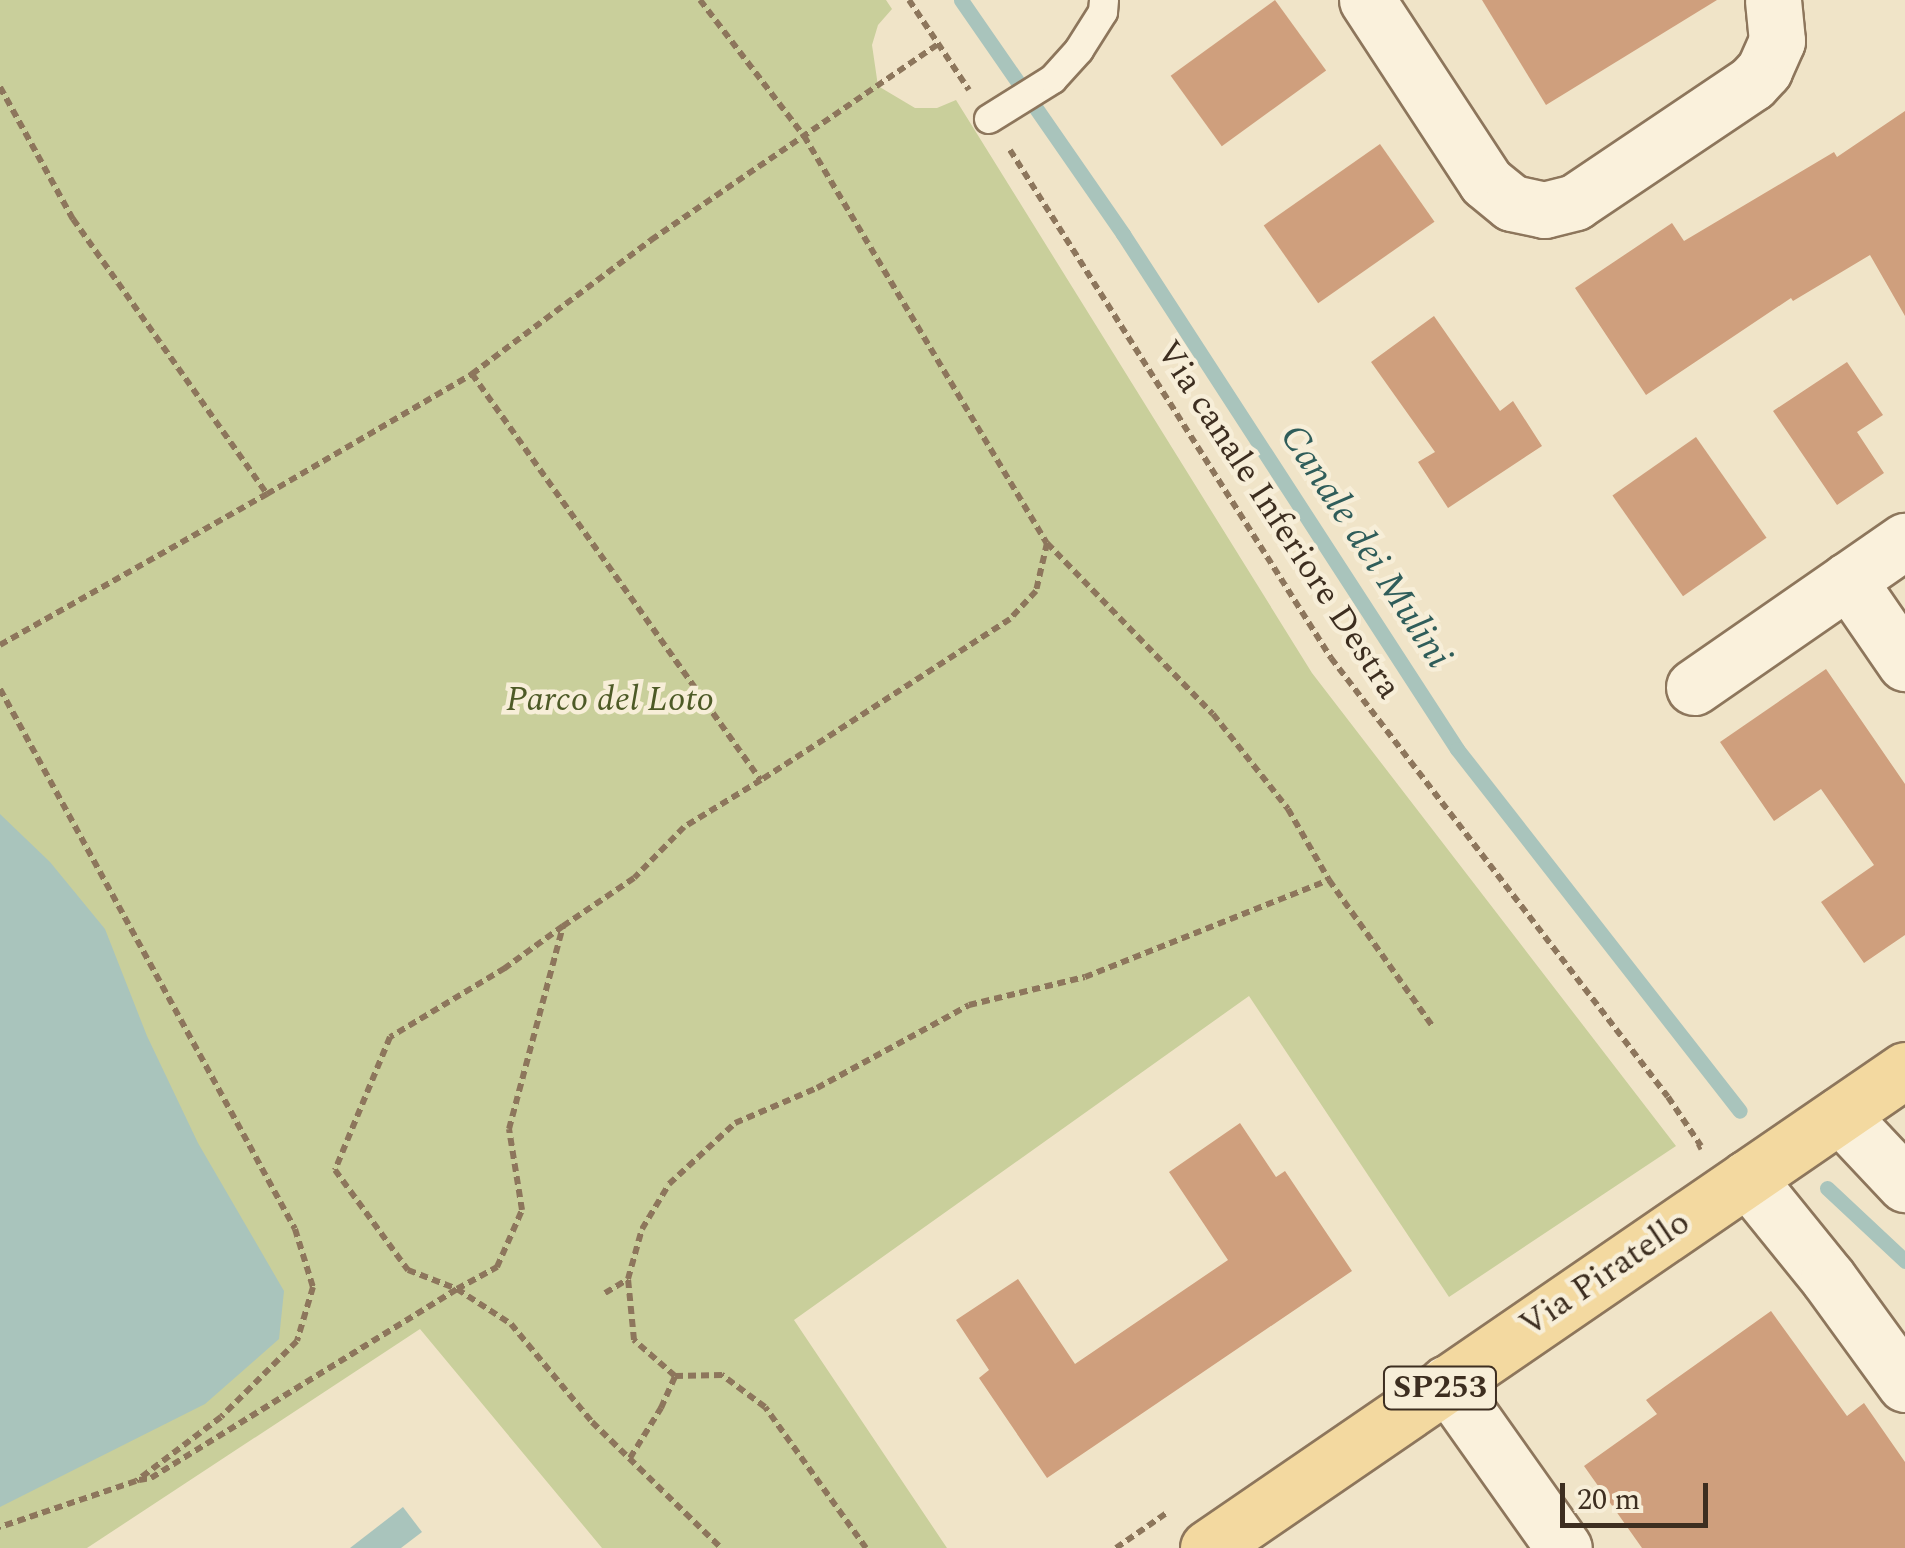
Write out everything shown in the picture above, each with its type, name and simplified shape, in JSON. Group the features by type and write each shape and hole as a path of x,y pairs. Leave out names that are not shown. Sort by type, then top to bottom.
{"main road":[{"name":"Via Piratello","path":"1208,1548 1905,1070"}],"street":[{"path":"1367,0 1486,182 1512,203 1544,210 1575,202 1752,83 1764,70 1778,40 1773,0"},
{"path":"1694,686 1905,540"},
{"path":"1848,580 1905,662"},
{"path":"1840,1114 1905,1184"},
{"path":"1747,1178 1905,1384"},
{"path":"1447,1383 1564,1548"}],"lane":[{"path":"988,119 1054,80 1103,12 1104,0"}],"path":[{"path":"700,0 804,136 1047,543 1213,714 1288,809 1329,880 1433,1027"},
{"name":"Via canale Inferiore Destra","path":"909,0 1330,658 1668,1097"},
{"path":"0,645 472,374 651,240 938,44"},
{"path":"0,86 73,220 267,494"},
{"path":"472,374 760,780"},
{"path":"721,1548 592,1422 511,1324 457,1289 408,1270 335,1170 390,1037 505,968 634,878 684,827 1010,619 1036,591 1047,543"},
{"path":"0,689 295,1228 313,1287 297,1340 221,1417 136,1481"},
{"path":"866,1548 765,1407 722,1375 675,1376 634,1340 628,1279 642,1229 668,1184 735,1123 818,1088 969,1004 1085,977 1329,880"},
{"path":"0,1528 151,1478 497,1266 522,1210 509,1130 562,926"},
{"path":"605,1293 628,1279"},
{"path":"630,1458 662,1408 675,1376"}],"green space":[{"name":"Parco del Loto","path":"0,0 886,0 892,9 878,25 872,45 878,86 915,108 937,108 956,100 1312,673 1676,1146 1449,1297 1249,996 794,1320 947,1548 602,1548 420,1329 87,1548 0,1548"}],"water":[{"path":"0,814 50,862 105,929 147,1036 198,1143 284,1291 279,1339 205,1404 0,1507"},
{"path":"403,1507 422,1532 401,1548 350,1548"}],"building":[{"path":"1275,0 1326,70 1222,146 1171,76"},
{"path":"1482,0 1717,0 1546,105"},
{"path":"1905,111 1905,316 1870,255 1793,301 1791,298 1646,395 1575,288 1672,223 1684,241 1834,152 1837,157"},
{"path":"1380,144 1434,222 1318,303 1264,225"},
{"path":"1434,316 1500,411 1513,401 1542,446 1448,508 1418,462 1435,452 1371,362"},
{"path":"1847,362 1883,415 1857,432 1884,473 1837,505 1773,411"},
{"path":"1696,437 1767,538 1683,596 1612,496"},
{"path":"1826,669 1905,784 1905,935 1864,963 1821,902 1874,865 1821,789 1774,821 1720,742"},
{"path":"1240,1123 1276,1177 1285,1171 1352,1271 1047,1478 979,1378 989,1370 956,1320 1018,1279 1075,1364 1228,1260 1169,1172"},
{"path":"1771,1311 1847,1416 1864,1403 1905,1462 1905,1548 1642,1548 1584,1466 1657,1414 1646,1400"}],"waterway":[{"name":"Canale dei Mulini","path":"961,0 1123,234 1457,749 1740,1111"},
{"name":"Canale dei Mulini","path":"1827,1188 1905,1261"}]}
